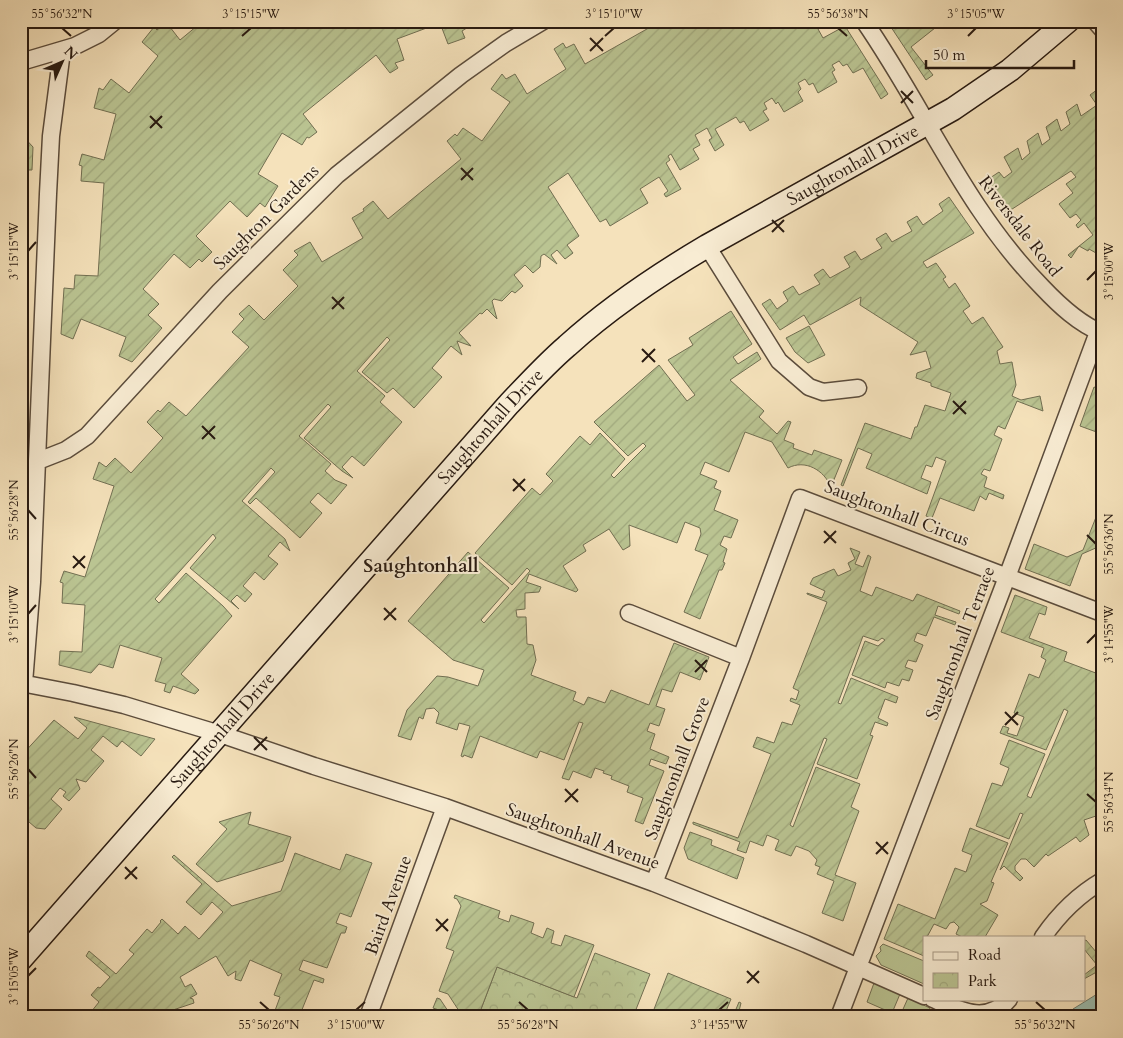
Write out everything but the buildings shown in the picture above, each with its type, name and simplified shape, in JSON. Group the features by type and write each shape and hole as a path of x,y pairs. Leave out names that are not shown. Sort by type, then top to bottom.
{"street":[{"name":"Saughton Gardens","path":"38,461 66,450 87,436 220,291 354,160 461,74 506,43 544,21"},
{"name":"Riversdale Road","path":"864,21 944,154 989,223 1027,272 1060,306 1100,332"},
{"name":"Saughtonhall Drive","path":"21,959 508,405 568,346 633,293 707,246 927,124 968,99 1010,70 1068,21"},
{"path":"1095,21 1102,29"},
{"path":"21,62 62,51 87,40 110,23"},
{"path":"23,683 32,582 51,136 62,51"},
{"path":"707,246 763,338 779,361 794,376 809,386 823,392 858,388"},
{"name":"Saughtonhall Terrace","path":"839,1017 1100,332"},
{"name":"Saughtonhall Circus","path":"800,498 1102,612"},
{"name":"Saughtonhall Grove","path":"654,884 800,498"},
{"path":"629,614 741,658"},
{"name":"Saughtonhall Avenue","path":"23,683 73,692 124,705 445,807 654,884 806,944 923,996"},
{"name":"Baird Avenue","path":"368,1017 445,807"},
{"path":"1044,936 1051,925 1070,905 1102,881"},
{"path":"936,1000 974,1014 993,1012 1007,1001"}],"green space":[{"path":"203,21 467,21 470,26 462,31 465,38 448,44 440,23 397,39 404,60 395,63 398,68 390,73 376,55 303,114 317,132 309,138 307,137 302,145 282,133 258,174 278,186 265,207 260,203 247,217 230,201 196,236 212,252 202,262 199,259 190,268 174,254 143,289 159,304 148,315 162,328 132,362 119,356 126,337 81,319 73,339 61,334 64,288 74,289 75,275 98,276 104,183 81,181 82,166 79,165 82,154 104,160 116,114 94,108 99,88 103,90 111,79 129,93 158,56 142,42 154,27 157,30 166,22 180,40"},
{"path":"661,21 780,21 782,23 783,21 831,21 818,29 823,38 845,26 888,94 881,99 863,68 853,73 847,64 843,66 839,61 832,65 835,70 832,72 837,82 818,93 813,83 809,85 805,79 798,83 801,89 798,92 803,101 784,112 778,102 776,104 772,98 764,103 767,109 763,111 769,120 750,131 744,121 740,123 736,117 715,129 724,145 715,151 709,140 712,138 707,128 695,135 700,145 693,149 699,159 680,170 671,154 668,156 670,160 666,163 681,189 666,197 664,194 668,191 659,177 640,189 648,203 610,226 606,219 600,222 568,173 548,187 579,236 567,245 573,253 565,259 557,250 551,255 557,264 544,254 541,256 540,267 533,273 525,265 514,275 523,286 515,293 512,291 502,301 494,299 492,301 497,319 487,309 482,314 480,313 459,333 471,346 457,341 462,355 451,346 432,368 442,377 414,408 393,388 387,393 362,372 390,340 387,337 357,371 385,396 380,402 402,422 364,466 352,456 342,467 353,478 342,471 304,438 331,407 328,404 299,436 331,464 325,471 335,480 347,485 331,504 318,493 310,502 322,513 300,538 256,498 250,504 248,502 275,472 271,468 242,501 285,539 290,551 280,542 268,556 278,564 264,580 255,572 243,586 252,594 245,602 237,595 231,601 239,609 190,568 216,538 213,534 155,599 159,603 186,573 232,616 181,674 199,690 195,694 173,686 170,693 164,691 166,684 155,681 162,658 120,645 113,668 99,664 91,673 59,665 60,651 82,652 85,605 62,603 63,583 60,582 64,571 85,577 114,486 93,479 99,462 106,467 115,458 131,473 163,438 147,422 158,410 160,412 169,402 186,416 249,347 232,332 244,319 239,314 249,305 264,320 298,286 283,270 298,255 294,251 310,242 322,262 363,238 352,218 364,211 363,209 373,201 388,219 461,159 447,141 455,134 457,136 463,128 482,141 510,102 491,89 502,74 506,79 515,74 527,94 566,69 554,49 563,43 566,48 574,44 585,64"},
{"path":"887,21 930,21 935,28 911,47 933,75 926,80"},
{"path":"1098,89 1102,101 1102,244 1096,253 1079,246 1093,235 1084,223 1078,228 1076,225 1081,220 1076,214 1070,218 1059,204 1073,193 1066,184 1076,177 1071,171 1006,213 984,182 999,172 1004,178 1012,172 1004,157 1018,148 1022,160 1030,153 1027,141 1038,133 1042,145 1050,139 1046,127 1057,119 1061,131 1070,124 1066,112 1077,104 1081,116 1097,105 1090,95"},
{"path":"21,134 33,147 32,170 21,170"},
{"path":"949,197 974,233 923,262 927,268 936,263 946,277 943,279 949,288 955,283 970,306 963,311 972,324 983,317 1003,347 997,351 1000,364 1012,362 1016,385 1012,396 1021,400 1040,396 1043,411 1017,401 1005,429 998,426 994,435 1002,439 990,471 984,469 981,474 987,477 984,487 1004,495 1003,499 989,493 986,500 980,496 974,511 940,498 932,518 926,516 946,461 936,457 932,467 926,465 921,478 931,482 927,494 866,468 872,454 858,448 843,486 841,485 865,423 911,439 925,405 945,411 951,393 916,378 917,373 931,368 926,351 910,355 918,342 860,305 861,297 810,325 804,315 780,330 762,304 770,299 777,309 788,301 783,292 793,286 799,295 820,284 814,275 823,269 830,278 850,267 844,257 855,251 861,260 882,248 876,239 886,233 892,242 912,231 907,222 917,216 923,225 943,211 939,204"},
{"path":"1079,246 1071,258 1068,255"},
{"path":"731,311 752,344 733,357 738,364 757,352 761,359 730,380 764,411 759,417 777,434 788,421 791,422 784,440 794,444 793,448 812,455 814,450 842,460 831,487 824,476 813,468 801,465 788,468 772,442 745,432 729,472 705,462 700,474 717,481 714,488 721,491 714,510 738,520 731,538 724,536 720,545 727,549 723,562 725,563 722,570 719,570 700,619 684,612 708,555 695,550 701,534 700,528 685,522 677,543 629,525 630,546 623,550 609,529 583,545 586,551 563,566 578,590 576,592 529,574 526,582 541,587 539,592 525,593 525,609 516,610 517,617 526,617 527,644 533,645 536,660 531,675 576,692 573,700 584,705 588,697 605,703 611,690 649,705 674,643 709,657 700,680 680,672 672,692 662,689 656,706 665,709 659,726 650,723 647,731 655,734 650,749 669,757 666,764 651,759 649,765 664,771 643,824 635,821 643,798 627,792 629,786 611,779 612,776 603,773 604,771 595,768 591,778 573,771 569,780 562,778 583,723 579,722 564,760 540,751 537,758 480,736 472,758 464,755 463,757 461,756 470,726 459,723 457,730 436,723 439,713 434,708 426,709 423,719 419,717 411,740 398,736 407,710 437,676 448,677 478,686 484,670 453,660 408,621 468,552 509,588 481,620 484,623 530,571 527,568 512,585 475,553 532,488 540,495 553,481 546,474 580,436 590,445 600,433 625,459 611,475 614,478 646,446 643,443 628,456 594,422 659,365 687,401 695,395 668,360 693,345 689,338"},
{"path":"809,326 825,355 808,363 795,352 786,338"},
{"path":"1094,387 1102,390 1102,408 1099,417 1102,419 1102,434 1080,426"},
{"path":"1102,502 1102,548 1098,547 1082,554 1070,586 1025,569 1034,544 1067,557 1083,550"},
{"path":"850,548 860,552 855,564 863,567 868,555 871,557 860,591 872,596 876,587 913,601 917,594 960,611 959,614 938,606 935,615 956,622 955,625 934,617 926,636 917,633 914,641 923,645 916,662 908,660 905,667 913,670 909,681 902,679 899,686 887,682 885,688 852,675 865,641 878,646 885,640 882,638 878,641 863,636 838,703 841,704 851,678 898,697 896,703 885,699 878,718 888,723 887,726 875,722 870,735 873,736 857,779 817,764 827,739 824,738 790,825 793,827 816,767 860,784 851,807 859,811 835,875 856,883 843,921 822,913 834,881 817,874 820,867 815,865 817,860 809,851 796,846 791,856 775,850 779,840 767,835 763,846 750,841 746,853 737,850 740,842 693,824 693,822 738,838 771,754 753,747 757,737 774,743 782,722 792,725 800,705 790,701 791,698 796,700 799,691 793,688 827,602 807,594 822,598 825,591 810,584 813,578 834,569 838,576 851,570 848,563 855,559"},
{"path":"1015,595 1047,607 1045,615 1039,613 1029,638 1067,652 1064,661 1101,675 1100,708 1102,709 1102,814 1084,820 1089,835 1080,842 1076,837 1048,856 1046,854 1034,867 1026,859 1021,859 1015,866 1015,870 1023,878 1020,881 1004,866 1000,870 1023,814 1020,813 1009,839 976,826 992,783 1002,786 1009,768 1000,764 1009,740 1045,754 1027,796 1031,798 1068,711 1064,709 1046,750 1000,733 1003,726 1009,728 1007,733 1017,736 1024,717 1014,713 1029,674 1039,678 1046,660 1041,657 1044,648 1001,632"},
{"path":"74,717 155,739 141,756 122,741 117,747 103,736 91,750 104,761 86,782 76,779 80,789 69,801 63,796 66,792 60,788 51,799 62,809 45,829 36,828 21,815 21,756 54,720 78,739 87,728"},
{"path":"251,812 248,824 291,837 283,861 217,882 196,864 227,829 219,822"},
{"path":"970,828 1008,843 991,882 994,883 987,901 980,904 998,915 986,936 960,936 956,934 959,927 954,922 950,923 946,929 934,924 928,936 923,936 923,956 884,939 898,904 935,919 955,868 966,872 972,855 962,851"},
{"path":"690,832 712,840 711,845 744,858 737,879 688,859 684,848"},
{"path":"295,853 340,870 346,854 372,863 351,917 340,913 336,923 347,927 345,933 341,933 327,968 303,960 299,970 324,979 323,983 314,980 299,1017 273,1016 280,997 274,995 282,974 250,960 241,981 235,979 236,971 228,976 216,956 180,977 185,987 191,984 197,994 190,998 193,999 194,1003 173,1010 176,1017 87,1017 99,1002 91,995 110,977 86,956 89,951 116,974 134,954 129,950 147,929 152,933 162,919 178,934 185,926 199,939 223,912 212,902 201,915 186,902 202,884 172,857 174,855 232,906 281,891"},
{"path":"455,895 500,911 498,918 509,922 511,915 534,923 531,933 543,938 547,928 554,931 551,943 561,946 565,935 594,945 574,997 497,967 478,1017 463,1017 448,994 439,991 454,951 446,948 461,906 457,899 454,898"},
{"path":"1086,940 1102,959 1102,969 1086,978 1086,973 1097,965 1086,951"},
{"path":"883,944 923,961 923,984 881,965 876,956 881,951 880,947"},
{"path":"595,953 650,974 633,1017 478,1017 497,967 577,998"},
{"path":"668,973 731,999 726,1011 734,1014 739,1002 741,1003 739,1011 752,1017 651,1017"},
{"path":"874,983 900,994 892,1013 867,1002"},
{"path":"437,998 440,999 452,1017 440,1017 442,1011 433,1008"},
{"path":"908,998 930,1008 926,1017 900,1016"}],"shaded area":[{"path":"1102,991 1102,1017 1066,1017 1073,1009"}],"district":[{"name":"Saughtonhall","path":"421,565"}]}
